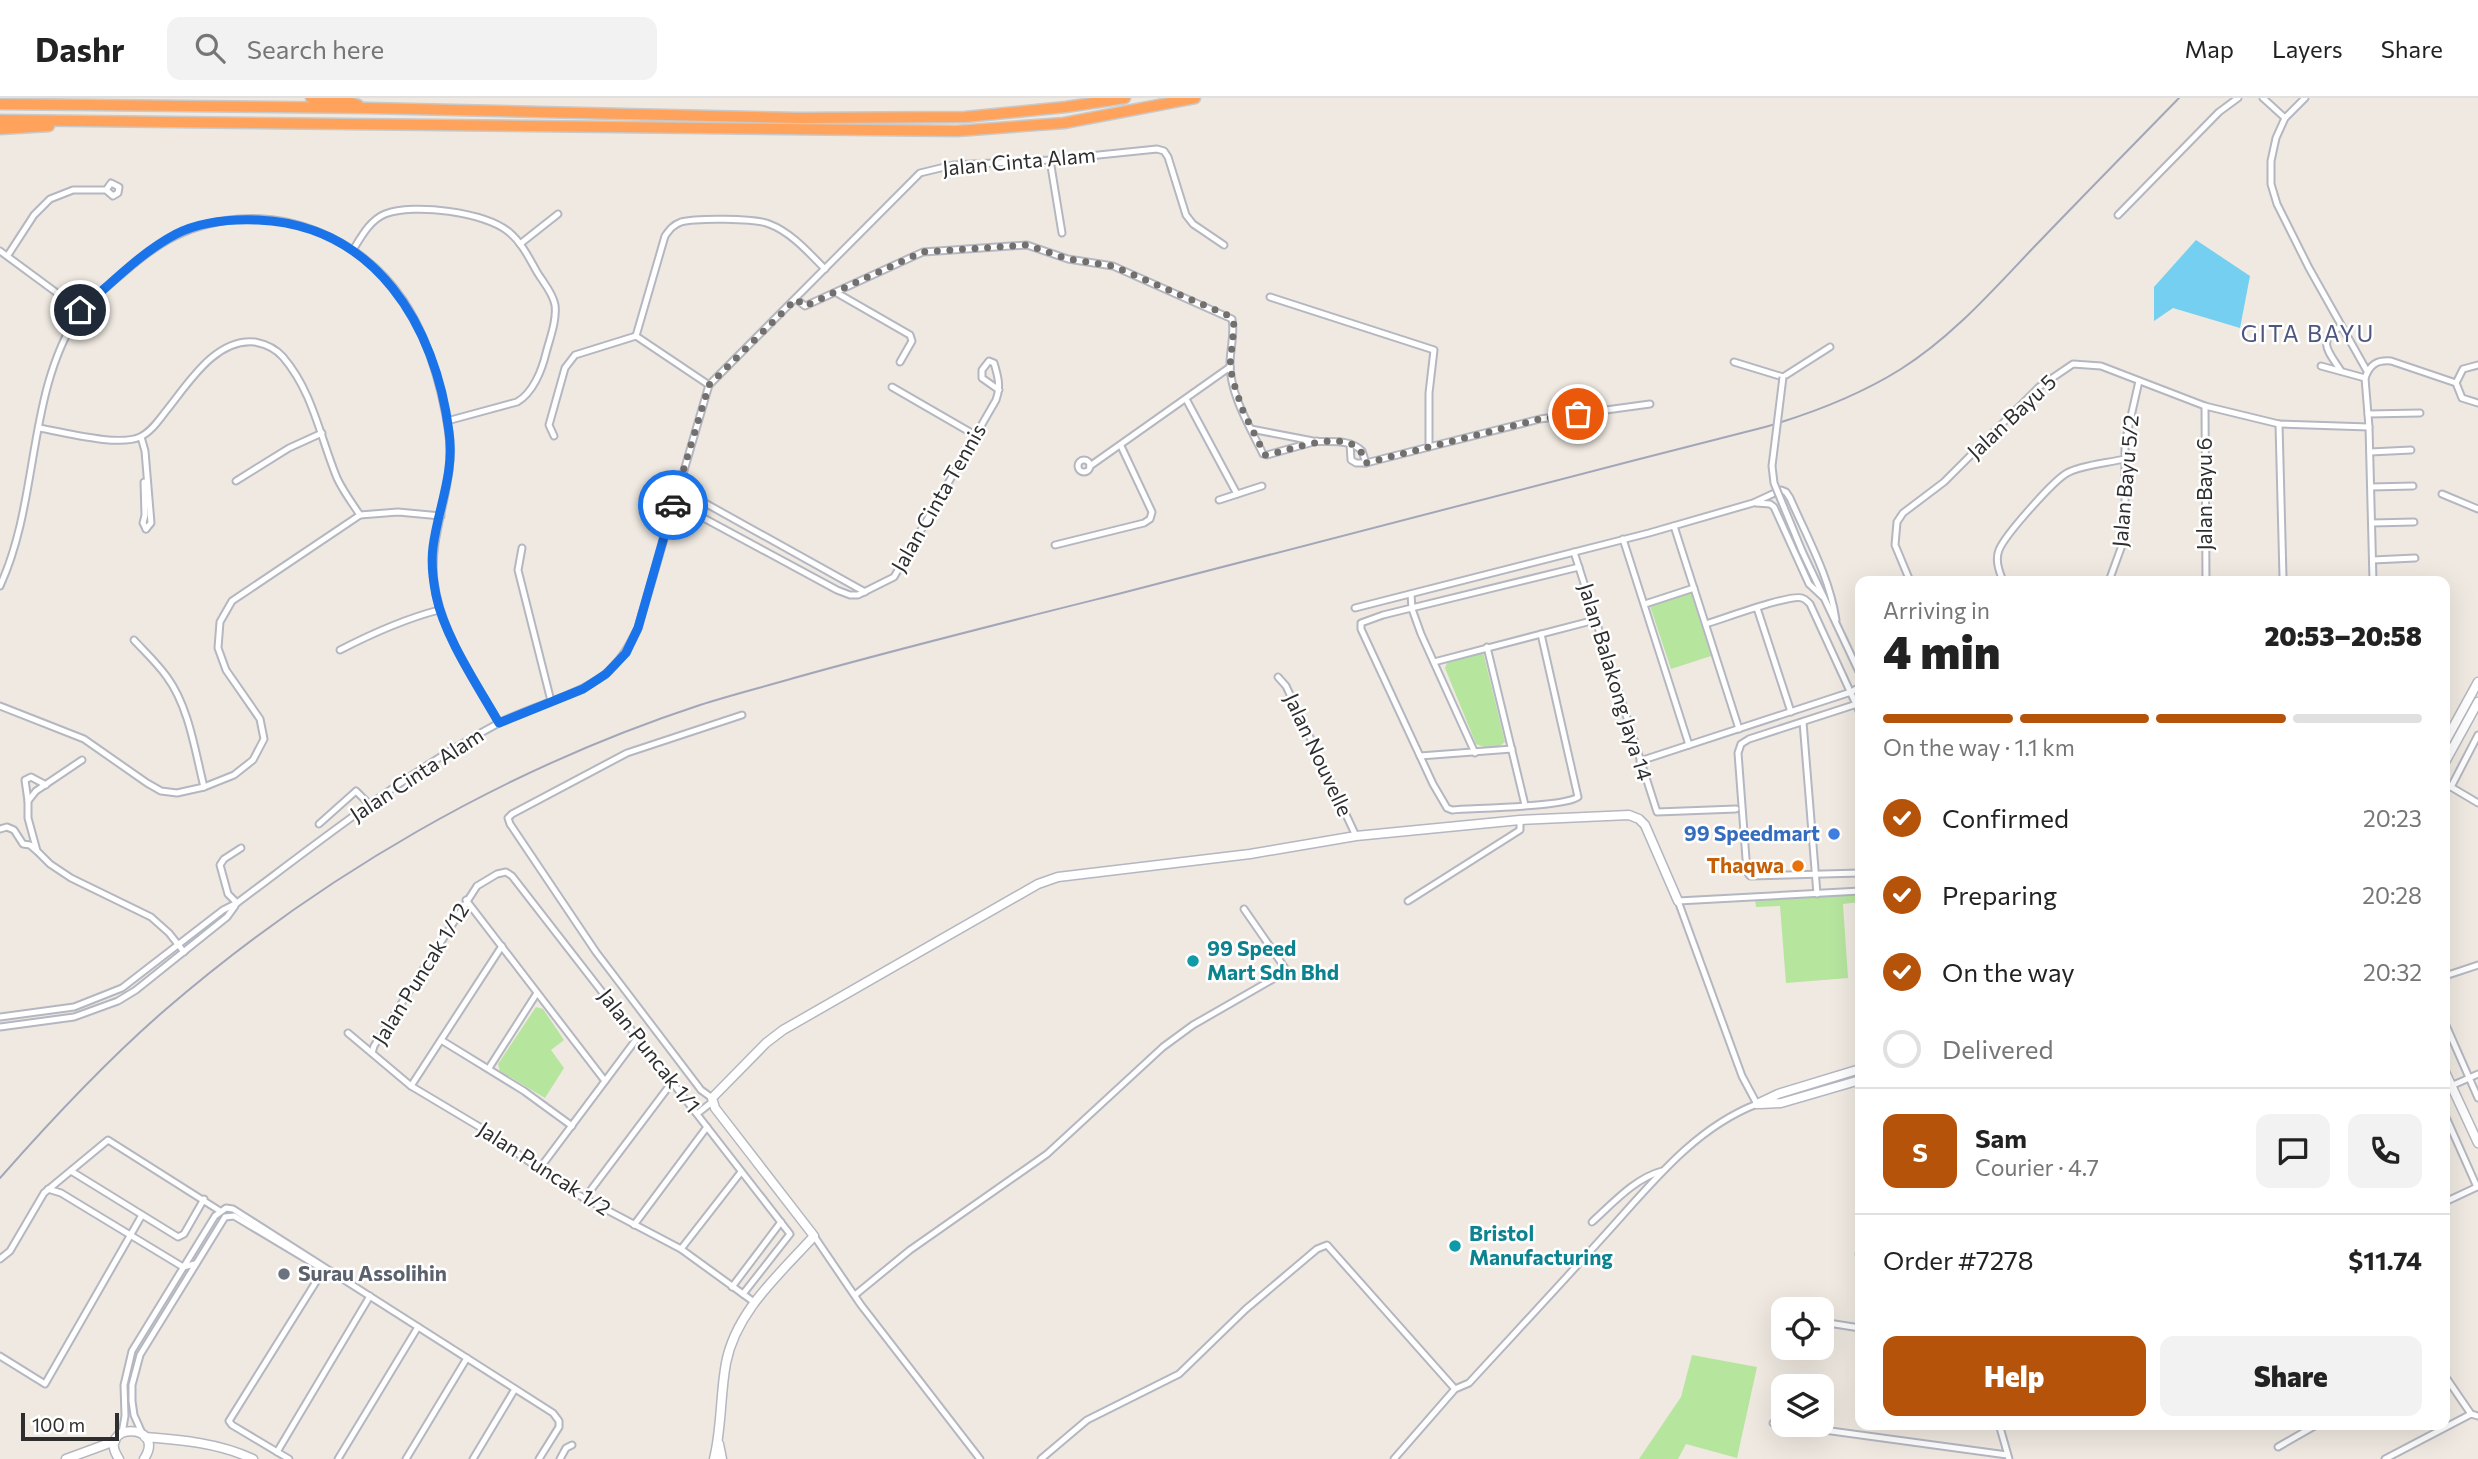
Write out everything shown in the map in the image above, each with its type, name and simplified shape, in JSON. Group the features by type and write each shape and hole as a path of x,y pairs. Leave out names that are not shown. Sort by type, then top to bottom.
{"highway":[{"path":"311,98 343,100 368,108"},
{"path":"0,104 865,118 965,117 1125,98"},
{"path":"0,120 957,131 1064,123 1195,98"},
{"path":"0,129 130,121"}],"street":[{"path":"2118,215 2219,112 2238,98"},
{"path":"2261,98 2285,118"},
{"path":"2305,98 2285,118 2276,138 2271,161 2271,184 2277,204 2340,327 2367,371"},
{"name":"Jalan Cinta Alam","path":"0,1017 74,1007 113,993 131,983 223,910 237,904 369,804 499,723 583,689 606,674 626,653 638,628 709,385 920,173 953,165 1050,160 1157,149 1164,151 1186,215 1193,224 1224,245"},
{"path":"1050,160 1062,233"},
{"path":"8,255 34,215 50,199 73,190 106,190"},
{"path":"353,250 369,226 382,215 401,210 482,217 509,232 520,244 553,298 555,307 545,357 526,397 517,402 447,421"},
{"path":"520,244 558,214"},
{"path":"0,586 16,539 55,359 80,310 142,256 177,233 209,223 242,219 275,220 304,227 353,250 382,274 402,299 420,330 433,363 447,421 450,459 447,490 433,548 433,578 439,610 499,723"},
{"path":"636,336 665,236 673,226 685,221 754,220 769,224 785,232 825,269"},
{"path":"796,299 805,306 922,252 1027,245 1068,259 1113,266 1233,320 1230,366 1237,397 1265,455 1317,441"},
{"path":"0,251 80,310"},
{"path":"837,293 911,335 912,341 900,362"},
{"path":"1270,297 1434,350 1429,393 1429,447"},
{"path":"2340,327 2328,334 2326,339 2326,346 2340,371"},
{"path":"636,336 709,385"},
{"path":"554,436 549,425 569,361 575,355 636,336"},
{"path":"39,428 112,440 139,437 160,419 207,361 225,348 245,341 264,343 281,355 295,373 310,400 338,479 360,515"},
{"path":"1734,362 1783,377 1830,347"},
{"path":"989,360 995,363 999,390 982,378 982,370 989,360"},
{"path":"2373,576 2365,378 2367,371 2372,364 2380,360 2391,361 2456,383"},
{"name":"Jalan Bayu 5","path":"1908,576 1895,545 1897,522 1913,504 1944,482 2039,387 2057,373 2079,364 2101,366 2205,406 2279,424 2369,427"},
{"path":"2478,365 2463,369 2456,383 2462,398 2478,403"},
{"path":"1090,466 1230,366"},
{"path":"2321,366 2365,378"},
{"path":"1783,377 1772,467 1774,483 1802,551 1855,663"},
{"name":"Jalan Bayu 5/2","path":"2111,576 2125,537 2126,434 2139,381"},
{"path":"892,387 975,435"},
{"name":"Jalan Cinta Tennis","path":"865,592 894,577 999,390"},
{"path":"1186,399 1237,495"},
{"path":"1350,444 1351,460 1366,463 1540,419 1650,404"},
{"name":"Jalan Bayu 6","path":"2205,406 2206,576"},
{"path":"2368,414 2420,413"},
{"path":"2279,424 2283,576"},
{"path":"1251,429 1350,444 1362,451 1366,463"},
{"path":"236,481 289,448 322,433"},
{"path":"139,437 145,451 151,523 146,529 142,523 145,516 144,480 139,437"},
{"path":"1055,545 1144,523 1150,519 1152,512 1121,446"},
{"path":"2370,452 2412,450"},
{"path":"2001,576 1998,568 1998,550 2040,498 2069,472 2124,459"},
{"path":"1219,500 1262,486"},
{"path":"2371,487 2413,486"},
{"path":"678,488 865,592"},
{"path":"1355,608 1674,526 1753,503 1781,490 1786,492 1823,576 1834,605 1836,620"},
{"path":"2442,494 2478,509"},
{"path":"674,502 837,590 850,595 865,592"},
{"path":"1753,503 1770,504 1774,507 1809,584 1826,600"},
{"path":"0,706 84,739 161,790 177,793 204,787 234,775 253,760 264,739 260,719 226,670 218,649 220,622 232,601 360,515 398,512 441,516"},
{"path":"2372,523 2414,522"},
{"path":"1674,526 1739,729"},
{"path":"1623,539 1689,745"},
{"path":"522,548 518,570 551,701"},
{"name":"Jalan Balakong Jaya 14","path":"1574,552 1657,812 1736,809"},
{"path":"2373,560 2415,558"},
{"path":"1541,634 1578,797 1554,803 1452,810 1443,804 1361,629 1362,623 1579,567"},
{"path":"837,590 842,580"},
{"path":"1644,604 1694,588"},
{"path":"1411,594 1412,609 1475,753"},
{"path":"1706,624 1799,597 1805,599 1810,604 1855,697"},
{"path":"1757,608 1791,712"},
{"path":"341,650 378,630 439,610"},
{"path":"1434,662 1595,620"},
{"path":"134,640 168,678 190,731 204,787"},
{"path":"1488,647 1525,805"},
{"name":"Jalan Nouvelle","path":"1278,677 1286,686 1356,836"},
{"path":"2450,733 2478,682"},
{"path":"1640,761 1855,690"},
{"path":"2450,753 2477,705 2467,701"},
{"path":"1855,704 1749,739 1741,744 1738,753 1747,872 1750,876 1855,873"},
{"path":"742,715 627,753 508,818 596,952 701,1090 712,1100 980,1459"},
{"path":"1803,722 1817,894"},
{"path":"2478,735 2451,787 2478,803"},
{"path":"1420,756 1512,749"},
{"path":"28,802 36,791 82,760"},
{"path":"37,851 28,818 25,780 31,777 46,785"},
{"path":"319,824 356,791 369,804"},
{"path":"698,1113 783,1030 1038,884 1058,877 1250,854 1356,836 1520,820 1616,815 1640,819 1645,825 1678,901 1742,1076 1757,1104"},
{"path":"1408,901 1520,830 1520,820"},
{"path":"0,829 7,827 14,830 19,840 71,878 151,917 169,933 184,952"},
{"path":"237,904 228,894 220,865 224,859 241,848"},
{"name":"Jalan Puncak 1/12","path":"372,1054 373,1046 466,900 477,886 497,874 506,873"},
{"name":"Jalan Puncak 1/1","path":"506,873 512,876 537,907 790,1234 743,1294"},
{"path":"1678,901 1855,891"},
{"path":"466,900 605,1081"},
{"name":"Jalan Cinta Alam","path":"0,1027 74,1017 118,1001 136,990 227,917 237,904"},
{"path":"855,1295 910,1250 1047,1154 1163,1047 1193,1025 1287,971 1244,909"},
{"path":"411,1086 502,946"},
{"path":"2450,973 2478,965"},
{"path":"489,1069 537,993"},
{"name":"Jalan Puncak 1/2","path":"348,1033 411,1086 483,1129 584,1199 681,1249 754,1302"},
{"path":"2450,1034 2478,1098"},
{"path":"540,1168 639,1037"},
{"path":"441,1040 524,1091 572,1125"},
{"path":"1394,1459 1455,1389 1469,1383 1663,1171 1714,1127 1740,1111 1778,1094 1855,1071"},
{"path":"2478,1074 2451,1086 2478,1143"},
{"path":"584,1199 673,1081"},
{"path":"1757,1104 1781,1103 1855,1081"},
{"path":"2450,1126 2477,1187 2450,1200"},
{"path":"634,1225 707,1127"},
{"path":"0,1259 10,1251 48,1189 108,1140 220,1211"},
{"path":"71,1171 173,1235 182,1237 204,1199"},
{"path":"1592,1222 1634,1185 1654,1173 1663,1171"},
{"path":"681,1249 741,1172"},
{"path":"48,1189 61,1193 183,1267 195,1264"},
{"path":"66,1459 115,1441 122,1433 125,1416 124,1384 132,1351 220,1211 233,1209 324,1268"},
{"path":"0,1356 45,1384 142,1215"},
{"path":"144,1459 148,1446 134,1415 132,1401 135,1368 140,1354 220,1222 229,1216 234,1216 338,1276 553,1413 559,1421 555,1434 540,1459"},
{"path":"732,1287 781,1222"},
{"path":"714,1459 719,1441 726,1364 731,1343 754,1302 814,1236"},
{"path":"1041,1459 1087,1420 1179,1374 1246,1309 1317,1249 1327,1245 1455,1389"},
{"path":"183,1267 185,1281"},
{"path":"289,1459 232,1425 230,1418 324,1268"},
{"path":"277,1451 370,1296"},
{"path":"1834,1324 1855,1327"},
{"path":"338,1459 418,1327"},
{"path":"406,1459 467,1358"},
{"path":"2450,1383 2474,1415 2450,1427"},
{"path":"472,1459 515,1389"},
{"path":"122,1433 132,1430 143,1435 195,1441 223,1447 253,1459"},
{"path":"1834,1432 2008,1457 2001,1430"},
{"path":"2278,1447 2308,1430"},
{"path":"2385,1459 2444,1430"},
{"path":"115,1441 118,1459"},
{"path":"719,1441 722,1459"},
{"path":"560,1459 566,1448 572,1445"}],"green space":[{"path":"1691,593 1711,656 1671,669 1650,606"},
{"path":"1483,652 1505,742 1491,748 1476,744 1445,668 1447,663"},
{"path":"1855,893 1855,903 1843,904 1848,978 1786,983 1780,906 1756,907 1755,899"},
{"path":"536,1007 543,1009 564,1040 551,1050 564,1068 545,1098 500,1071 498,1064"},
{"path":"1692,1355 1757,1367 1737,1458 1686,1444 1678,1459 1639,1459 1681,1397"}],"water":[{"path":"2196,240 2250,276 2240,328 2173,308 2154,321 2154,287"}],"railway":[{"path":"0,1178 122,1049 224,961 351,871 486,794 627,731 723,698 915,645 1765,427 1835,403 1901,369 1955,328 2179,98"}],"way so far":[{"path":"673,505 709,385 796,299 805,306 922,252 1027,245 1068,259 1113,266 1227,315 1233,320 1234,326 1230,366 1237,397 1265,455 1317,441 1332,440 1357,446 1366,463 1540,419 1578,414"}],"place":[{"name":"99 Speedmart","path":"1834,834"},
{"name":"Thaqwa","path":"1798,866"},
{"name":"99 Speed Mart Sdn Bhd","path":"1193,961"},
{"name":"Bristol Manufacturing","path":"1455,1246"},
{"name":"Surau Assolihin","path":"284,1274"}],"district":[{"name":"GITA BAYU","path":"2308,334"}],"route":[{"path":"80,310 142,256 177,233 209,223 242,219 275,220 330,237 353,250 382,274 402,299 420,330 433,363 450,434 447,490 433,548 433,578 439,610 499,723 583,689 606,674 626,653 638,628 673,505"}]}
